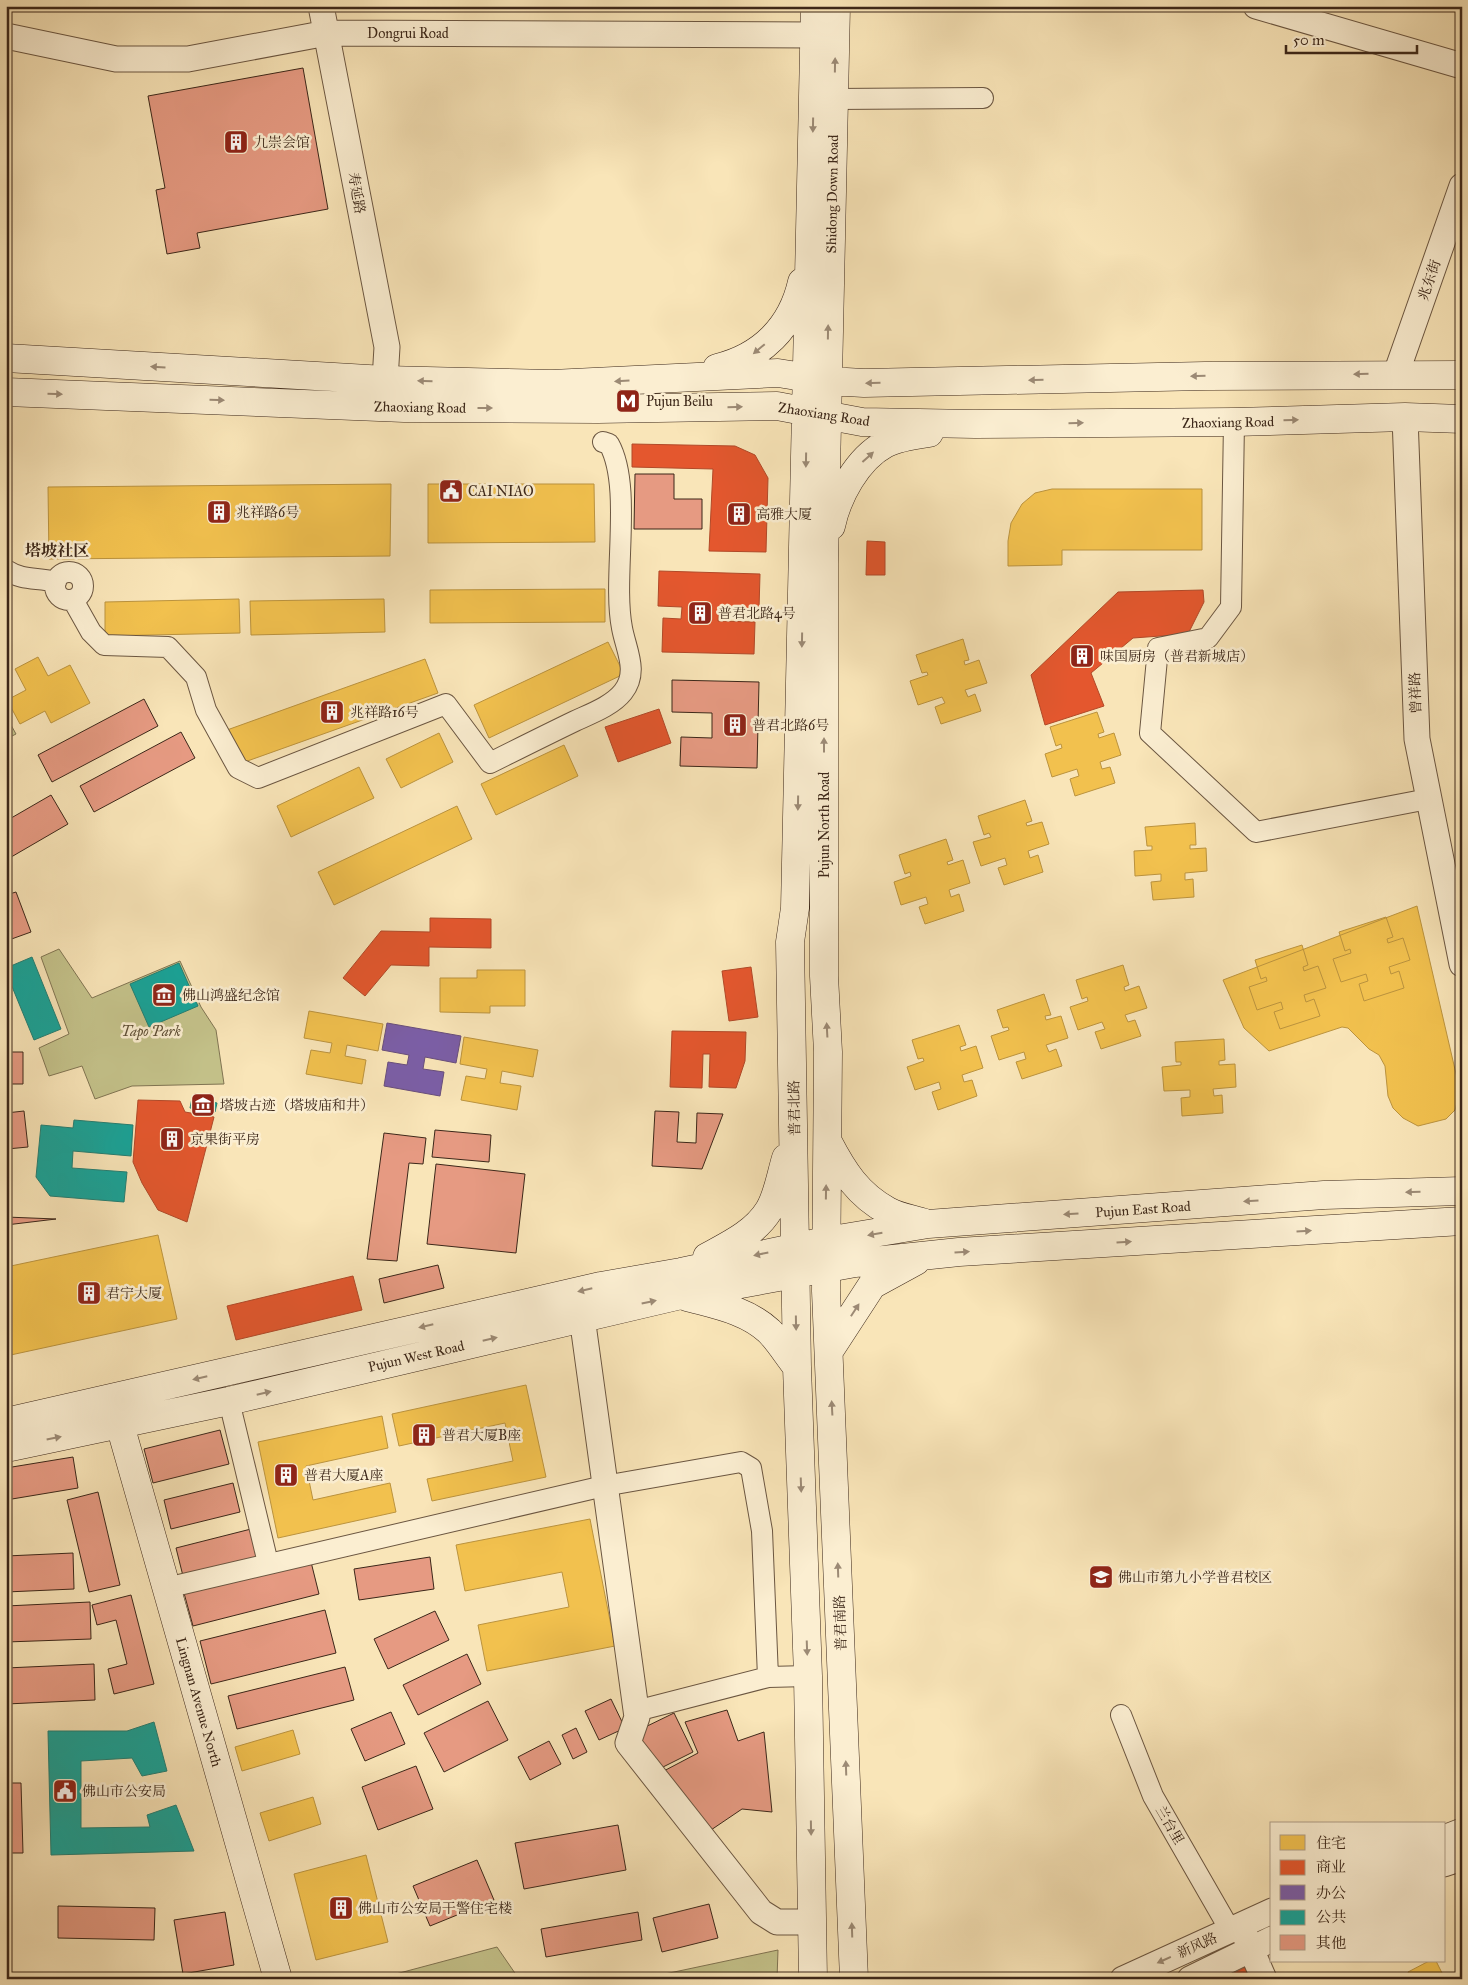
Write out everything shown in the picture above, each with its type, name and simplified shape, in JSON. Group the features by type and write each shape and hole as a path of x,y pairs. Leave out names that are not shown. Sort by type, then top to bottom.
{"main road":[{"name":"Shidong Down Road","path":"815,6 810,246 818,379"},
{"name":"Shidong Down Road","path":"818,379 834,99 836,6"},
{"path":"671,378 720,368 755,354 789,320 800,290 810,246"},
{"name":"Zhaoxiang Road","path":"6,358 385,380 552,384 778,374 864,383 1396,374 1462,375"},
{"name":"Pujun North Road","path":"794,1132 790,942 795,908 818,379"},
{"name":"Zhaoxiang Road","path":"6,392 404,408 598,409 777,406 862,422 975,424 1234,422 1405,417 1462,418"},
{"name":"Pujun North Road","path":"816,414 824,564 824,930 828,1052 827,1268"},
{"path":"824,564 833,516 846,487 865,458 885,444 907,436 975,424"},
{"path":"794,1132 770,1209 759,1223 681,1284 754,1319 770,1332 797,1367"},
{"name":"普君北路","path":"794,1132 796,1274"},
{"path":"827,1141 844,1173 865,1195 889,1212 928,1224"},
{"name":"Pujun East Road","path":"826,1241 928,1224 1324,1195 1462,1191"},
{"path":"827,1268 855,1262 928,1255 1462,1221"},
{"name":"Pujun West Road","path":"6,1448 229,1401 582,1317 795,1247 826,1241"},
{"path":"829,1351 872,1285 928,1255"},
{"name":"Pujun West Road","path":"6,1422 601,1286 681,1284 796,1274 827,1268"},
{"name":"普君南路","path":"827,1268 854,1979"},
{"path":"796,1274 797,1367 808,1676 813,1979"},
{"name":"Lingnan Avenue North","path":"120,1425 278,1979"}],"street":[{"name":"寿延路","path":"321,6 387,347 385,380"},
{"path":"1256,6 1462,66"},
{"name":"Dongrui Road","path":"6,36 116,59 188,59 327,33 814,35"},
{"path":"834,99 983,98"},
{"name":"兆东街","path":"1396,374 1462,186"},
{"name":"曾祥路","path":"1405,417 1417,739 1462,964"},
{"path":"1234,422 1231,607 1208,638 1158,648 1150,733 1256,832 1428,799"},
{"path":"6,570 17,578 43,579 56,582 55,590 59,596 66,600 72,600 92,632 104,645 168,647 196,676 206,710 238,768 258,778 446,704 490,763 602,708 622,694 631,678 629,652 622,627 620,483 612,449 609,444 603,442"},
{"path":"582,1317 637,1716 628,1743 761,1912 777,1922 812,1922"},
{"path":"229,1401 268,1563"},
{"path":"166,1588 604,1486 741,1462 751,1468 762,1531 768,1677"},
{"path":"636,1711 768,1677 808,1676"},
{"name":"兰台里","path":"1120,1715 1153,1796 1236,1928"},
{"path":"1446,1837 1462,1831"},
{"path":"1446,1863 1462,1858"},
{"name":"新风路","path":"1123,1979 1270,1912"},
{"path":"1236,1928 1262,1944 1264,1979"},
{"name":"新风路","path":"1190,1979 1262,1944"}],"green space":[{"path":"6,716 16,734 6,739"},
{"name":"Tapo Park","path":"59,949 92,998 180,961 201,1007 216,1030 224,1084 132,1086 95,1099 82,1066 49,1076 39,1048 69,1034 41,957"},
{"path":"497,1947 519,1979 377,1979"},
{"path":"778,1950 777,1979 641,1979"}],"building: 住宅":[{"name":"兆祥路6号","path":"391,484 390,556 49,559 48,487"},
{"path":"428,484 594,484 595,542 428,543"},
{"path":"1052,489 1202,489 1202,550 1062,550 1062,565 1008,566 1008,541 1011,523 1022,504 1035,493"},
{"path":"605,589 605,622 430,623 430,590"},
{"path":"239,599 240,633 105,636 105,602"},
{"path":"384,599 385,632 251,635 250,601"},
{"path":"963,639 969,660 964,661 965,665 979,660 987,683 965,690 968,697 975,694 981,711 941,724 935,707 945,703 942,697 918,705 910,681 928,675 927,672 922,673 916,655"},
{"path":"608,642 624,674 489,738 474,705"},
{"path":"38,657 48,676 70,665 90,703 51,723 45,711 20,724 7,700 26,690 15,669"},
{"name":"兆祥路16号","path":"425,659 438,693 239,764 227,730"},
{"path":"1097,712 1104,732 1098,734 1099,738 1114,733 1121,755 1100,762 1102,769 1110,767 1115,783 1075,796 1070,779 1079,776 1077,769 1052,777 1045,754 1062,748 1061,744 1056,746 1050,727"},
{"path":"439,733 453,762 401,788 386,759"},
{"path":"564,745 578,776 496,815 481,784"},
{"path":"359,767 374,798 291,837 277,806"},
{"path":"1025,800 1032,821 1026,823 1027,826 1042,822 1049,844 1028,851 1030,858 1038,855 1043,872 1004,885 998,868 1007,865 1005,858 981,866 973,842 991,837 989,833 984,835 978,816"},
{"path":"457,806 472,839 334,905 318,872"},
{"path":"1195,823 1196,845 1190,845 1190,849 1206,848 1207,871 1185,873 1185,880 1193,879 1194,897 1153,900 1151,882 1161,881 1161,874 1135,876 1134,851 1152,850 1152,846 1147,846 1145,827"},
{"path":"946,839 953,860 947,862 948,865 963,860 970,883 949,890 951,897 959,894 964,911 925,924 919,907 928,904 926,897 901,905 894,882 911,876 910,872 905,874 899,855"},
{"path":"1417,906 1460,1091 1455,1110 1446,1119 1418,1126 1403,1118 1393,1108 1388,1096 1385,1066 1379,1055 1369,1049 1348,1028 1342,1027 1269,1051 1244,1028 1223,980"},
{"path":"1386,917 1393,937 1387,939 1388,943 1403,938 1410,960 1389,967 1391,974 1399,971 1404,988 1364,1001 1359,984 1368,981 1366,974 1341,982 1333,959 1351,953 1350,949 1345,951 1339,932"},
{"path":"1302,945 1308,965 1303,967 1304,971 1318,966 1326,988 1304,995 1306,1002 1314,999 1320,1016 1280,1029 1274,1012 1283,1009 1281,1002 1257,1010 1249,987 1267,981 1266,977 1261,979 1255,960"},
{"path":"1123,965 1129,985 1124,987 1125,991 1139,986 1147,1008 1125,1015 1128,1022 1135,1020 1141,1036 1101,1049 1095,1032 1105,1029 1102,1022 1078,1030 1070,1007 1088,1001 1087,997 1082,999 1076,980"},
{"path":"477,970 525,970 525,1006 490,1006 490,1013 440,1012 440,978 477,978"},
{"path":"1044,994 1051,1015 1045,1016 1046,1020 1061,1016 1068,1038 1046,1045 1049,1052 1056,1049 1062,1066 1022,1079 1016,1062 1026,1059 1024,1052 999,1060 991,1036 1009,1030 1008,1027 1003,1028 997,1010"},
{"path":"309,1011 383,1024 378,1051 347,1045 345,1056 366,1060 362,1084 306,1074 311,1050 330,1053 332,1043 304,1038"},
{"path":"959,1025 966,1045 960,1047 961,1051 976,1046 983,1068 962,1075 964,1082 972,1080 977,1096 938,1110 932,1092 941,1089 939,1082 915,1090 907,1067 924,1061 923,1058 918,1059 912,1040"},
{"path":"464,1037 538,1050 533,1077 502,1071 500,1083 521,1086 517,1110 461,1100 466,1076 485,1079 487,1069 460,1064"},
{"path":"1224,1039 1225,1060 1219,1061 1219,1065 1235,1064 1236,1087 1213,1089 1214,1096 1222,1095 1223,1113 1182,1116 1181,1098 1190,1097 1190,1090 1164,1091 1162,1067 1181,1065 1181,1062 1176,1062 1175,1042"},
{"name":"君宁大厦","path":"158,1235 177,1319 6,1356 6,1267"},
{"name":"普君大厦B座","path":"526,1385 546,1477 432,1501 427,1479 513,1461 505,1423 399,1446 392,1414"},
{"name":"普君大厦A座","path":"382,1416 388,1448 306,1466 313,1500 390,1483 396,1512 278,1538 258,1442"},
{"path":"590,1519 615,1646 487,1671 478,1625 569,1607 562,1572 465,1591 456,1545"},
{"path":"293,1730 300,1754 242,1771 235,1747"},
{"path":"313,1797 321,1824 269,1841 260,1813"},
{"name":"佛山市公安局干警住宅楼","path":"366,1855 388,1942 316,1960 294,1874"},
{"path":"1427,1962 1436,1962 1445,1979 1411,1979 1408,1972"},
{"path":"1462,1973 1462,1979 1450,1979"}],"building: 商业":[{"name":"高雅大厦","path":"632,444 735,446 755,455 768,478 766,552 709,551 713,469 632,467"},
{"path":"867,541 885,542 885,575 866,575"},
{"name":"普君北路4号","path":"659,571 760,574 759,609 719,608 718,621 755,622 754,654 662,652 663,618 681,619 682,607 658,606"},
{"name":"味国厨房（普君新城店）","path":"1203,590 1204,602 1188,634 1133,638 1091,673 1104,706 1045,725 1031,675 1118,592"},
{"path":"659,709 671,743 618,762 605,727"},
{"path":"430,918 491,919 491,948 429,947 429,966 391,965 365,996 343,978 381,931 430,932"},
{"path":"751,967 758,1017 729,1021 722,971"},
{"path":"672,1031 746,1032 745,1061 736,1088 709,1087 710,1054 703,1054 702,1088 670,1087"},
{"name":"京果街平房","path":"138,1100 180,1101 185,1112 214,1117 187,1222 158,1210 142,1183 133,1162"},
{"path":"353,1276 362,1310 236,1340 227,1306"},
{"path":"1248,1966 1253,1979 1222,1979"}],"building: 办公":[{"path":"387,1023 461,1036 456,1063 425,1057 423,1069 444,1072 440,1096 384,1086 388,1062 407,1065 409,1055 382,1050"}],"building: 公共":[{"path":"32,957 61,1029 34,1040 6,972 6,968"},
{"name":"佛山鸿盛纪念馆","path":"179,963 198,1006 149,1027 130,984"},
{"name":"塔坡古迹（塔坡庙和井）","path":"192,1098 217,1103 215,1112 190,1108"},
{"path":"74,1120 133,1125 131,1156 73,1151 72,1168 127,1172 124,1202 50,1196 36,1177 41,1125 73,1128"},
{"name":"佛山市公安局","path":"154,1722 167,1771 142,1776 132,1758 81,1761 81,1828 150,1827 147,1815 176,1805 194,1851 51,1855 48,1731 127,1731"}],"building: 其他":[{"name":"九崇会馆","path":"303,68 328,209 197,233 200,248 167,254 156,190 165,188 148,96"},
{"path":"635,474 674,474 674,499 702,499 702,529 634,529"},
{"name":"普君北路6号","path":"672,680 759,682 757,768 680,766 681,737 712,738 712,713 672,712"},
{"path":"144,699 158,726 52,782 38,755"},
{"path":"181,732 195,758 94,812 80,786"},
{"path":"51,795 68,824 6,860 6,821"},
{"path":"16,892 31,932 6,941 6,895"},
{"path":"6,1052 23,1052 23,1084 6,1084"},
{"path":"24,1111 28,1147 7,1149 6,1113"},
{"path":"655,1111 679,1112 677,1142 696,1143 697,1113 723,1114 702,1169 652,1166"},
{"path":"435,1130 491,1135 489,1162 432,1157"},
{"path":"384,1133 426,1138 423,1164 409,1163 397,1261 367,1259"},
{"path":"436,1164 525,1174 516,1253 427,1244"},
{"path":"6,1217 56,1219 6,1225"},
{"path":"438,1265 444,1288 384,1303 379,1279"},
{"path":"220,1430 229,1464 153,1483 144,1449"},
{"path":"73,1457 78,1488 6,1500 6,1468"},
{"path":"233,1483 240,1512 171,1529 164,1500"},
{"path":"98,1492 120,1585 89,1592 67,1500"},
{"path":"251,1529 258,1557 183,1576 176,1548"},
{"path":"73,1553 74,1589 6,1592 6,1556"},
{"path":"430,1557 434,1589 359,1600 354,1569"},
{"path":"311,1562 319,1594 193,1626 184,1593"},
{"path":"131,1595 154,1684 114,1694 108,1669 127,1664 116,1620 97,1625 92,1605"},
{"path":"90,1602 91,1639 6,1642 6,1606"},
{"path":"325,1610 336,1653 211,1684 200,1641"},
{"path":"435,1611 449,1640 388,1669 374,1639"},
{"path":"467,1654 481,1684 418,1715 403,1685"},
{"path":"94,1664 95,1700 6,1704 6,1668"},
{"path":"345,1667 354,1700 237,1729 228,1696"},
{"path":"611,1699 625,1728 599,1740 585,1711"},
{"path":"488,1701 508,1740 444,1772 424,1733"},
{"path":"727,1710 738,1741 764,1732 772,1812 742,1809 708,1832 660,1773 698,1753 685,1722"},
{"path":"391,1712 405,1744 365,1761 351,1729"},
{"path":"674,1713 693,1752 657,1770 637,1731"},
{"path":"576,1728 587,1752 573,1759 562,1735"},
{"path":"549,1741 561,1764 530,1780 518,1757"},
{"path":"6,1742 11,1742 11,1778 6,1779"},
{"path":"416,1766 433,1809 378,1830 362,1787"},
{"path":"6,1783 21,1783 23,1853 6,1853"},
{"path":"618,1825 626,1870 524,1889 515,1843"},
{"path":"477,1860 494,1900 430,1926 413,1886"},
{"path":"709,1904 718,1938 662,1952 653,1918"},
{"path":"58,1906 155,1908 154,1940 58,1938"},
{"path":"225,1912 234,1965 183,1974 174,1920"},
{"path":"638,1912 642,1940 546,1957 541,1929"}],"place":[{"name":"九崇会馆","path":"236,142"},
{"name":"Pujun Beilu","path":"628,401"},
{"name":"CAI NIAO","path":"451,491"},
{"name":"兆祥路6号","path":"219,512"},
{"name":"高雅大厦","path":"739,514"},
{"name":"普君北路4号","path":"700,613"},
{"name":"味国厨房（普君新城店）","path":"1082,656"},
{"name":"兆祥路16号","path":"332,712"},
{"name":"普君北路6号","path":"735,725"},
{"name":"佛山鸿盛纪念馆","path":"164,995"},
{"name":"塔坡古迹（塔坡庙和井）","path":"203,1105"},
{"name":"京果街平房","path":"172,1139"},
{"name":"君宁大厦","path":"89,1293"},
{"name":"普君大厦B座","path":"424,1435"},
{"name":"普君大厦A座","path":"286,1475"},
{"name":"佛山市第九小学普君校区","path":"1101,1577"},
{"name":"佛山市公安局","path":"65,1791"},
{"name":"佛山市公安局干警住宅楼","path":"341,1908"}],"district":[{"name":"塔坡社区","path":"57,550"}]}
